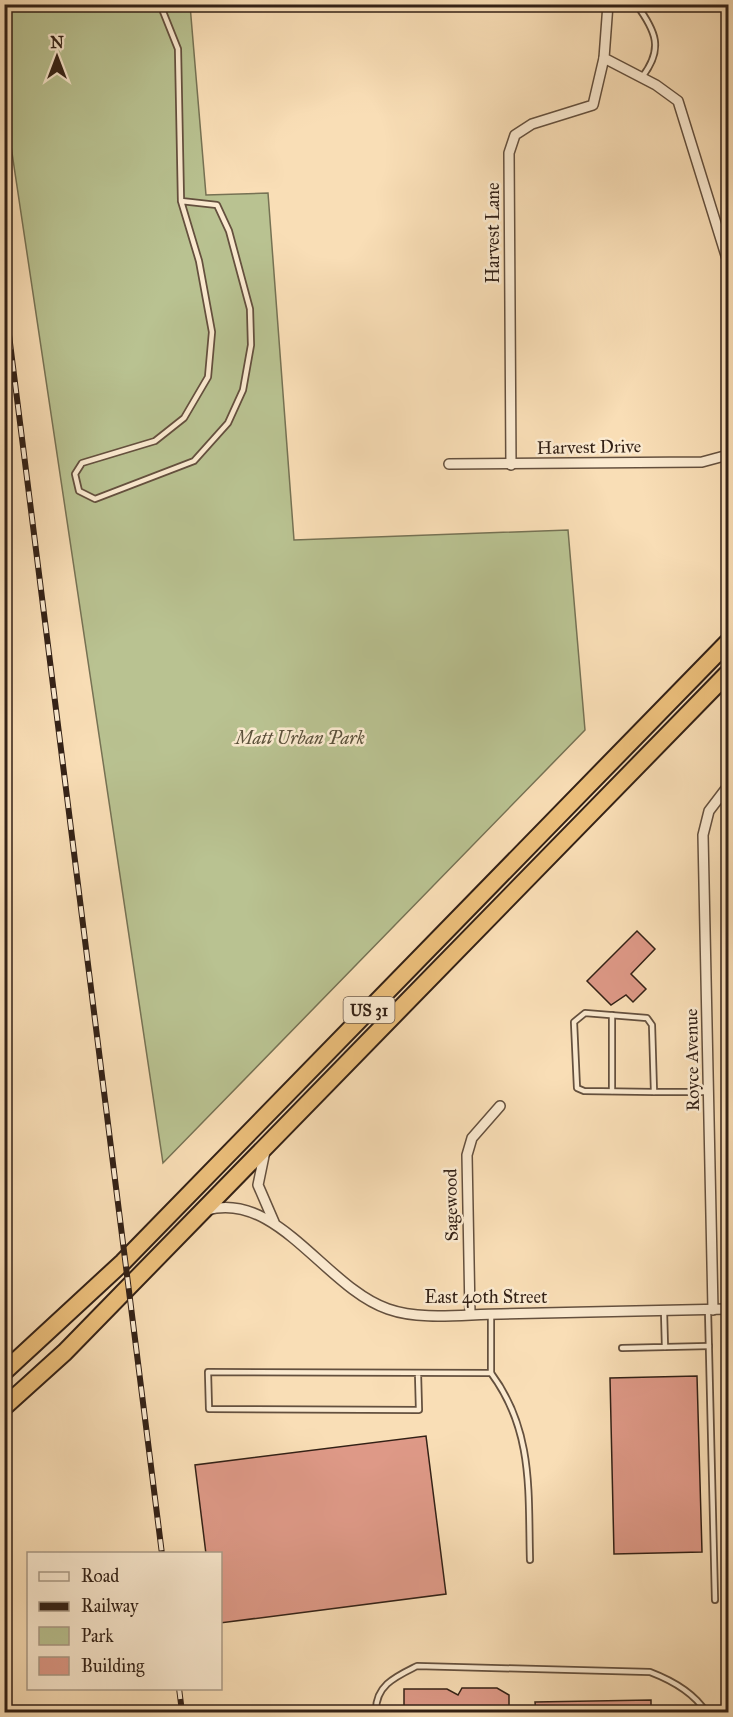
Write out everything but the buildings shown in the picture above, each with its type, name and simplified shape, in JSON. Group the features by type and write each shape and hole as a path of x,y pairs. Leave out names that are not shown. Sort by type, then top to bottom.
{"highway":[{"name":"US 31","path":"4,1372 123,1262 729,642"},
{"name":"US 31","path":"4,1407 65,1352 729,673"}],"street":[{"path":"608,4 604,58 642,77 678,101 729,262"},
{"name":"Harvest Lane","path":"512,465 509,153 515,135 532,124 593,105 604,58"},
{"name":"Harvest Drive","path":"449,464 702,462 729,455"},
{"name":"Royce Avenue","path":"710,1310 709,1092 703,842 709,811 729,786"},
{"name":"Sagewood","path":"470,1314 467,1155 472,1137 500,1106"},
{"path":"266,1147 258,1185 274,1222"},
{"path":"203,1212 232,1206 274,1222"},
{"name":"East 40th Street","path":"274,1222 346,1285 377,1305 411,1314 729,1309"}],"lane":[{"path":"160,4 178,49 181,201 199,261 212,332 208,377 184,418 155,441 82,463 75,474 79,491 95,499 194,461 228,423 243,390 251,345 250,309 229,231 217,205 181,201"},
{"path":"636,4 652,31 656,45 655,57 642,77"},
{"path":"654,1092 652,1025 647,1018 585,1013 574,1022 577,1088 584,1091 654,1092 709,1092"},
{"path":"612,1015 612,1091"},
{"path":"710,1310 715,1600"},
{"path":"664,1311 665,1347"},
{"path":"492,1314 491,1374 506,1398 525,1447 530,1560"},
{"path":"622,1348 709,1346"},
{"path":"418,1373 418,1410 209,1409 208,1372 418,1373 491,1374"},
{"path":"376,1713 380,1692 389,1680 417,1666 650,1672 671,1680 702,1705 706,1713"}],"green space":[{"name":"Matt Urban Park","path":"4,5 190,5 206,195 268,193 294,540 568,530 585,730 163,1163 5,106"}],"railway":[{"path":"4,295 162,1552"},
{"path":"179,1690 182,1712"}]}
